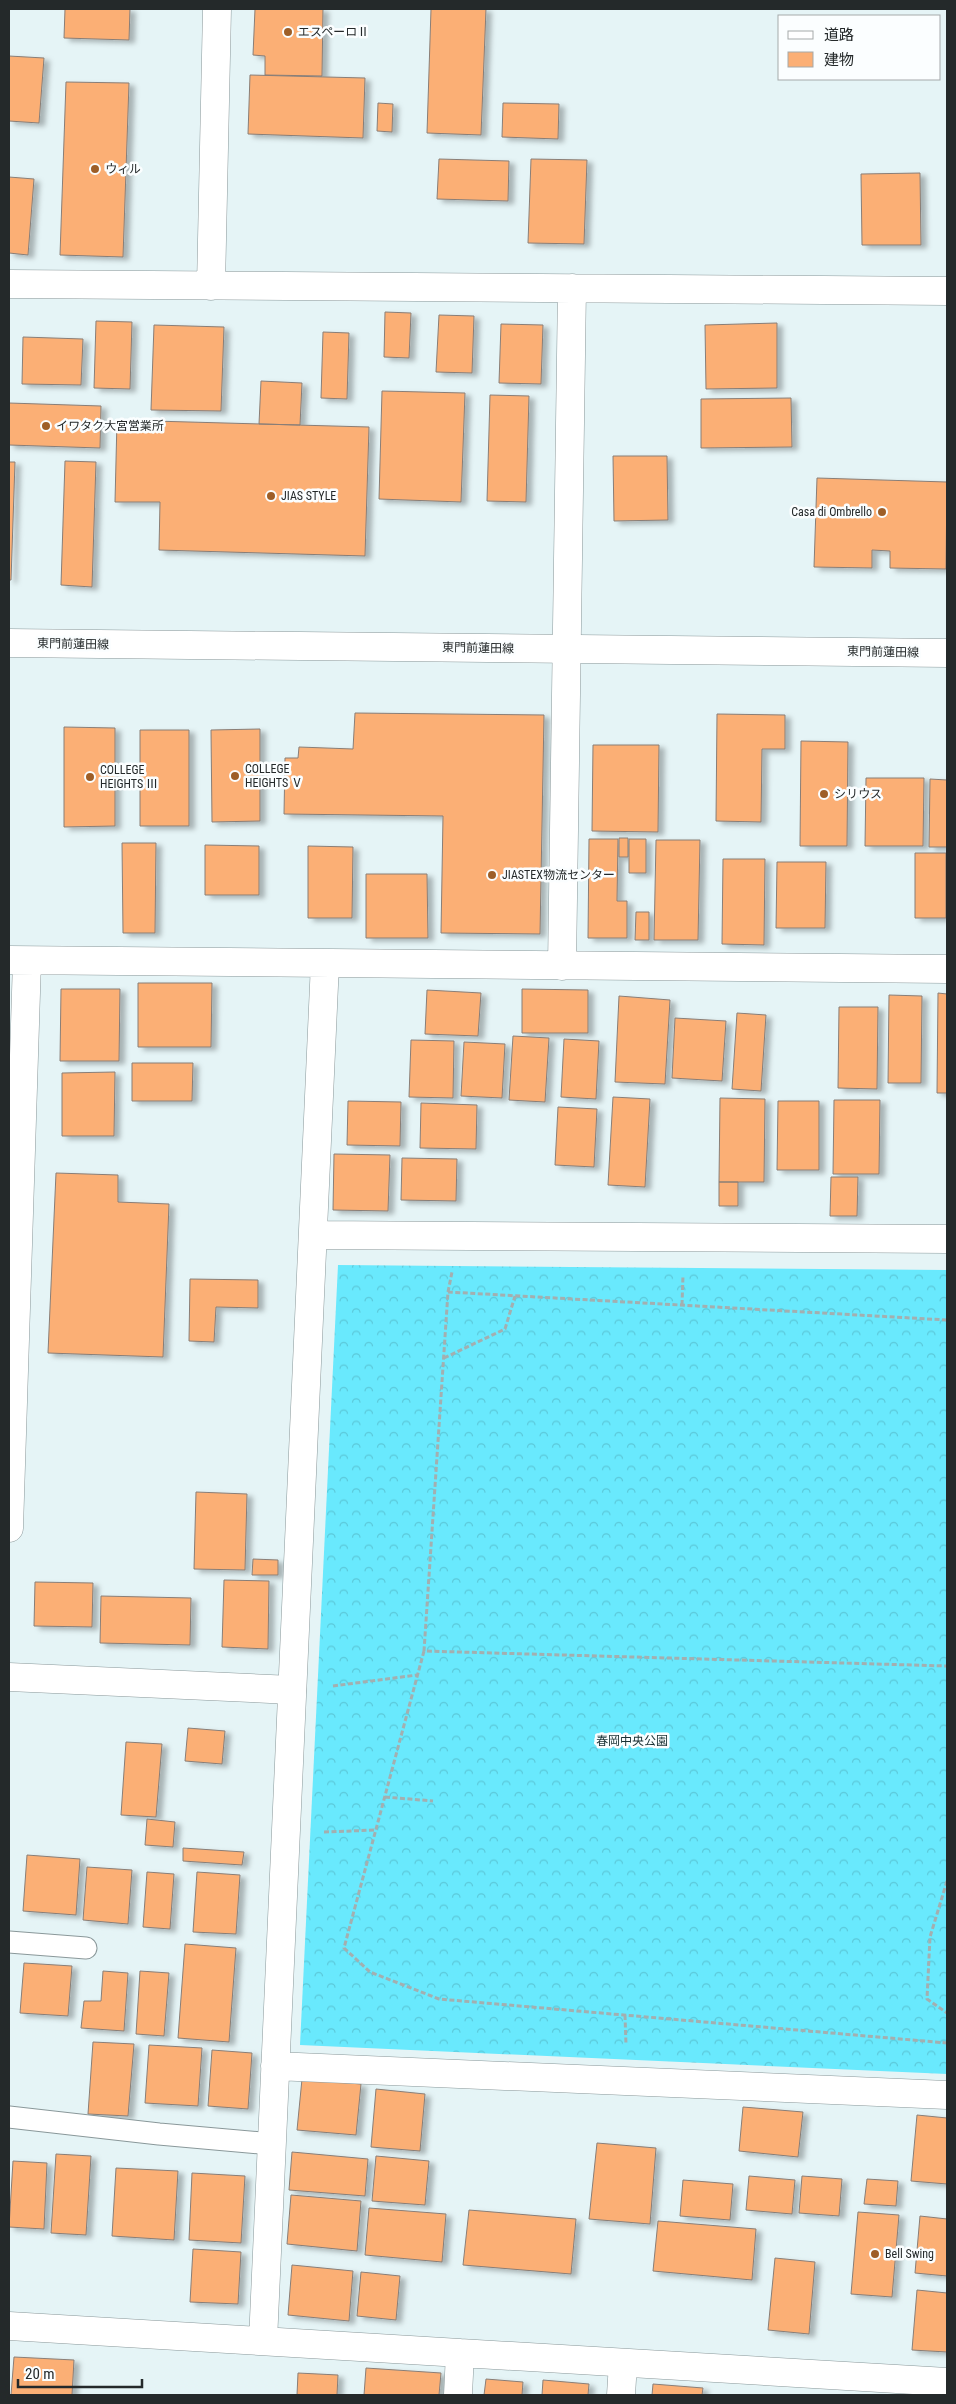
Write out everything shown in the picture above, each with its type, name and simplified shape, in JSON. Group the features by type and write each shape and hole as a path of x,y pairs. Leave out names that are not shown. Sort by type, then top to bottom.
{"street":[{"path":"211,286 217,9"},
{"path":"9,284 947,291"},
{"path":"562,966 572,288"},
{"name":"東門前蓮田線","path":"9,643 947,653"},
{"path":"9,1528 18,961 947,969"},
{"path":"263,2341 325,964"},
{"path":"313,1235 947,1240"},
{"path":"9,1677 292,1690"},
{"path":"275,2066 947,2095"},
{"path":"9,2326 947,2382"},
{"path":"458,2395 460,2353"},
{"path":"621,2395 623,2363"}],"lane":[{"path":"9,1942 86,1948"},
{"path":"9,2117 159,2134 272,2144"}],"path":[{"path":"452,1272 448,1292 424,1650 344,1948 370,1972 439,1999 947,2043"},
{"path":"682,1305 683,1275"},
{"path":"448,1292 947,1320"},
{"path":"444,1358 505,1329 515,1296"},
{"path":"424,1650 947,1666"},
{"path":"333,1686 417,1675"},
{"path":"385,1797 433,1801"},
{"path":"324,1832 376,1830"},
{"path":"947,1881 930,1936 927,1999 947,2013"},
{"path":"625,2015 626,2049"}],"green space":[{"name":"春岡中央公園","path":"338,1265 947,1270 947,2074 300,2045"}],"building":[{"path":"65,9 130,9 129,40 64,38"},
{"name":"エスペーロⅡ","path":"255,9 323,9 322,76 265,75 265,56 253,55"},
{"path":"431,9 486,9 481,135 427,133"},
{"path":"9,56 44,58 39,123 9,121"},
{"path":"250,75 365,78 363,138 248,134"},
{"name":"ウィル","path":"66,82 129,83 123,257 60,255"},
{"path":"378,103 393,104 392,132 377,131"},
{"path":"503,103 559,104 558,139 502,137"},
{"path":"439,159 509,161 508,201 437,199"},
{"path":"531,159 587,160 584,244 528,243"},
{"path":"920,173 921,245 862,245 861,174"},
{"path":"9,177 34,179 28,255 9,253"},
{"path":"385,312 411,313 409,358 384,357"},
{"path":"439,315 474,316 472,373 436,372"},
{"path":"96,321 132,322 130,389 94,388"},
{"path":"777,323 777,388 706,389 705,325"},
{"path":"501,324 543,325 541,384 499,383"},
{"path":"154,325 224,327 221,411 151,410"},
{"path":"323,332 349,333 347,399 321,398"},
{"path":"23,337 83,339 81,385 22,384"},
{"path":"261,381 302,383 300,425 259,424"},
{"path":"382,391 465,393 461,502 379,499"},
{"path":"490,395 529,396 526,502 487,501"},
{"path":"791,398 792,447 701,448 701,399"},
{"path":"9,403 101,406 100,448 9,445"},
{"path":"117,420 369,427 365,556 159,550 160,502 115,502"},
{"path":"613,456 667,456 668,520 614,521"},
{"path":"65,461 96,462 92,587 61,585"},
{"path":"9,462 15,462 11,580 9,580"},
{"name":"Casa di Ombrello","path":"817,478 947,482 946,569 890,568 890,551 872,550 872,568 814,567"},
{"name":"JIASTEX物流センター","path":"355,713 544,715 540,934 441,933 443,816 284,814 285,758 298,758 299,747 353,749"},
{"path":"717,714 785,715 785,749 762,749 761,822 716,821"},
{"name":"COLLEGE HEIGHTS Ⅲ","path":"64,727 115,728 115,826 64,827"},
{"name":"COLLEGE HEIGHTS Ⅴ","path":"260,729 260,821 212,822 211,730"},
{"path":"140,730 189,730 189,826 140,826"},
{"name":"シリウス","path":"801,741 848,742 847,846 800,846"},
{"path":"593,745 659,745 658,832 592,831"},
{"path":"866,778 924,778 923,846 865,846"},
{"path":"930,779 947,780 947,847 929,847"},
{"path":"619,838 628,838 628,857 619,857"},
{"path":"589,839 618,839 617,901 627,901 627,938 588,938"},
{"path":"629,839 646,839 646,873 629,873"},
{"path":"656,840 700,840 698,940 654,940"},
{"path":"122,843 156,843 155,933 123,933"},
{"path":"205,845 259,846 259,895 205,895"},
{"path":"308,846 353,847 352,918 308,918"},
{"path":"915,853 946,853 946,918 915,918"},
{"path":"723,859 765,859 764,945 722,944"},
{"path":"777,862 826,862 825,928 776,928"},
{"path":"366,874 427,874 428,938 366,938"},
{"path":"636,912 649,912 649,940 635,940"},
{"path":"138,983 212,983 211,1047 138,1047"},
{"path":"61,989 120,989 119,1061 60,1061"},
{"path":"522,989 588,990 588,1033 522,1033"},
{"path":"427,990 481,993 478,1036 425,1034"},
{"path":"938,993 947,994 947,1093 937,1093"},
{"path":"889,995 922,996 921,1083 888,1083"},
{"path":"619,996 670,1000 665,1084 615,1082"},
{"path":"839,1007 878,1007 877,1089 838,1088"},
{"path":"737,1013 766,1015 761,1091 732,1089"},
{"path":"675,1018 726,1021 722,1081 672,1078"},
{"path":"513,1036 549,1038 545,1102 509,1100"},
{"path":"564,1039 599,1041 596,1099 561,1097"},
{"path":"411,1040 454,1041 453,1098 409,1097"},
{"path":"464,1042 505,1044 502,1098 461,1096"},
{"path":"132,1063 193,1063 192,1101 132,1101"},
{"path":"115,1072 114,1136 62,1136 62,1073"},
{"path":"613,1097 650,1099 645,1187 608,1185"},
{"path":"720,1098 765,1099 764,1182 719,1182"},
{"path":"834,1100 880,1100 879,1174 833,1174"},
{"path":"348,1101 401,1102 400,1146 347,1145"},
{"path":"778,1101 819,1101 819,1170 777,1170"},
{"path":"421,1103 477,1105 476,1149 420,1148"},
{"path":"558,1107 597,1109 594,1167 555,1165"},
{"path":"334,1154 390,1155 388,1211 333,1210"},
{"path":"402,1158 457,1159 456,1201 401,1200"},
{"path":"56,1173 118,1175 118,1202 169,1204 163,1357 48,1353"},
{"path":"831,1177 858,1177 857,1216 830,1216"},
{"path":"719,1182 738,1182 738,1206 719,1206"},
{"path":"190,1279 258,1280 258,1308 216,1307 214,1342 189,1341"},
{"path":"196,1492 247,1494 245,1570 194,1569"},
{"path":"253,1559 278,1560 278,1575 252,1575"},
{"path":"224,1580 269,1581 268,1649 222,1647"},
{"path":"35,1582 93,1583 92,1627 34,1626"},
{"path":"101,1596 191,1598 190,1645 100,1643"},
{"path":"188,1728 225,1731 222,1764 185,1761"},
{"path":"126,1742 162,1744 156,1817 121,1815"},
{"path":"147,1819 175,1822 173,1847 145,1845"},
{"path":"183,1848 244,1852 242,1865 183,1861"},
{"path":"27,1855 80,1859 76,1915 23,1911"},
{"path":"87,1867 132,1870 128,1924 83,1920"},
{"path":"147,1872 174,1874 170,1929 143,1927"},
{"path":"197,1872 240,1875 236,1934 193,1932"},
{"path":"185,1944 236,1948 229,2042 178,2038"},
{"path":"24,1963 72,1966 68,2016 20,2013"},
{"path":"103,1971 128,1973 124,2031 81,2028 84,2001 101,2001"},
{"path":"140,1971 169,1973 164,2036 136,2034"},
{"path":"93,2042 134,2044 128,2116 88,2114"},
{"path":"149,2045 202,2048 198,2106 145,2103"},
{"path":"212,2050 252,2053 248,2109 208,2106"},
{"path":"302,2079 361,2084 356,2135 297,2130"},
{"path":"376,2089 425,2094 420,2151 371,2147"},
{"path":"743,2107 803,2112 798,2157 739,2151"},
{"path":"917,2115 947,2118 947,2184 911,2181"},
{"path":"597,2143 656,2148 650,2224 589,2219"},
{"path":"292,2152 368,2159 365,2196 289,2190"},
{"path":"56,2154 91,2156 86,2235 51,2233"},
{"path":"376,2156 429,2161 425,2205 372,2201"},
{"path":"13,2161 47,2163 44,2229 9,2227"},
{"path":"116,2168 178,2171 174,2240 112,2236"},
{"path":"192,2173 245,2176 241,2243 189,2240"},
{"path":"749,2176 795,2180 792,2214 746,2210"},
{"path":"802,2176 842,2179 839,2216 799,2213"},
{"path":"867,2179 898,2181 896,2206 864,2204"},
{"path":"683,2180 733,2184 730,2220 680,2216"},
{"path":"291,2195 361,2201 357,2251 287,2244"},
{"path":"369,2208 446,2214 442,2262 365,2255"},
{"path":"469,2210 576,2219 571,2274 463,2265"},
{"name":"Bell Swing","path":"858,2212 899,2215 892,2297 851,2294"},
{"path":"920,2216 947,2219 947,2276 915,2273"},
{"path":"658,2221 756,2229 752,2280 653,2271"},
{"path":"193,2249 241,2252 238,2304 190,2302"},
{"path":"775,2258 815,2262 809,2334 768,2330"},
{"path":"292,2265 353,2271 349,2321 288,2315"},
{"path":"361,2272 400,2276 396,2320 357,2316"},
{"path":"917,2290 947,2293 947,2352 912,2350"},
{"path":"14,2357 74,2360 72,2395 11,2395"},
{"path":"366,2368 441,2373 439,2395 364,2395"},
{"path":"298,2373 338,2375 337,2395 297,2395"},
{"path":"486,2379 523,2382 522,2395 484,2395"},
{"path":"543,2380 589,2384 588,2395 542,2395"},
{"path":"653,2384 703,2388 702,2395 652,2395"}],"place":[{"name":"エスペーロⅡ","path":"288,32"},
{"name":"ウィル","path":"95,169"},
{"name":"イワタク大宮営業所","path":"46,426"},
{"name":"JIAS STYLE","path":"271,496"},
{"name":"Casa di Ombrello","path":"882,512"},
{"name":"COLLEGE HEIGHTS Ⅴ","path":"235,776"},
{"name":"COLLEGE HEIGHTS Ⅲ","path":"90,777"},
{"name":"シリウス","path":"824,794"},
{"name":"JIASTEX物流センター","path":"492,875"},
{"name":"Bell Swing","path":"875,2254"}]}
